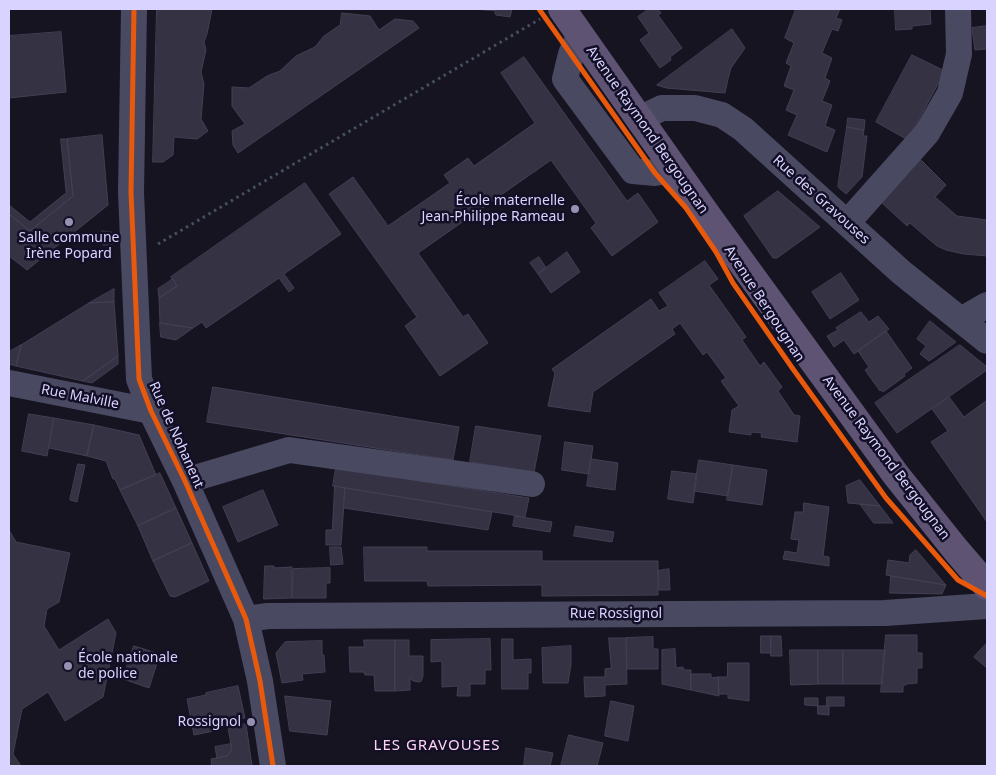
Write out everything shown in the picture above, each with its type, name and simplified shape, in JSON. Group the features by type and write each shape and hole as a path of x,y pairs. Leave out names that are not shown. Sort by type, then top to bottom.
{"main road":[{"name":"Avenue Raymond Bergougnan","path":"553,12 580,34 675,170 896,475 987,586"}],"street":[{"name":"Rue de Nohanent","path":"134,9 131,192 139,379 151,411 246,619 260,681 273,766"},
{"path":"847,223 927,133 950,93 959,54 958,9"},
{"path":"580,34 571,54 565,79 633,172 655,173 675,170"},
{"name":"Rue des Gravouses","path":"639,119 662,108 695,108 722,115 743,129 901,272 987,341"},
{"path":"961,320 987,306"},
{"name":"Rue Malville","path":"9,383 151,411"},
{"name":"Rue de Nohanent","path":"184,481 289,450 532,484"},
{"name":"Rue Rossignol","path":"246,619 268,616 885,612 987,606"}],"path":[{"path":"134,259 553,12"}],"building":[{"path":"157,9 212,9 204,42 206,50 201,72 204,84 201,119 208,131 197,139 174,137 173,155 163,162 153,162"},
{"path":"472,9 512,9 510,17 496,15 495,11"},
{"path":"649,9 658,9 661,13 658,15 682,48 660,68 640,40 649,33 638,17"},
{"path":"796,9 840,9 836,18 842,20 838,31 832,29 822,53 832,58 825,78 830,81 822,101 832,105 825,126 835,130 827,152 788,135 797,115 786,110 794,90 784,86 791,66 786,63 794,43 785,38"},
{"path":"895,9 930,9 931,24 912,26 912,29 896,30"},
{"path":"342,13 370,16 379,30 395,19 413,21 419,28 238,153 233,145 232,131 245,124 232,106 232,87 249,88 267,76 280,71 296,56 315,47 324,36 340,25"},
{"path":"987,26 987,49 975,50 972,28"},
{"path":"732,29 745,48 731,68 725,93 666,88 657,85"},
{"path":"61,32 66,92 9,98 9,36"},
{"path":"912,55 945,71 908,140 876,122"},
{"name":"École maternelle Jean-Philippe Rameau","path":"524,57 627,201 638,193 658,222 612,256 591,228 596,223 551,160 418,253 463,317 468,314 488,343 440,376 405,326 417,317 329,194 353,177 388,226 450,183 444,175 468,158 474,166 535,123 501,73"},
{"path":"848,118 865,120 864,130 847,127"},
{"path":"847,127 864,130 863,136 867,136 862,177 846,194 838,187"},
{"path":"102,135 108,205 27,270 9,256 9,214 30,231 73,196 67,139"},
{"path":"61,139 67,139 73,196 30,231 9,214 9,205 30,222 66,193"},
{"path":"921,160 946,185 935,197 957,216 987,220 987,256 964,254 937,246 910,223 907,226 881,202"},
{"path":"305,183 341,234 284,274 294,288 289,292 279,278 206,328 202,322 193,328 160,323 159,298 177,286 171,277"},
{"path":"778,191 820,227 777,258 773,258 744,216"},
{"path":"102,231 111,232 112,245 103,245"},
{"path":"567,252 580,272 551,293 538,274"},
{"path":"539,257 546,268 538,274 530,263"},
{"path":"705,261 718,279 709,285 746,337 742,340 760,366 764,362 782,387 778,391 794,415 800,416 797,442 761,437 762,433 751,432 751,435 729,432 732,410 739,406 721,381 726,378 707,352 703,355 680,323 672,329 675,334 593,392 590,412 548,406 555,373 552,369 651,299 659,311 668,306 659,293"},
{"path":"841,273 859,300 830,319 812,292"},
{"path":"173,279 177,286 159,298 158,289"},
{"path":"114,289 114,302 89,303"},
{"path":"114,302 118,356 83,381 16,366 21,345 89,303"},
{"path":"861,312 869,322 878,316 889,329 854,354 844,340 834,347 827,336"},
{"path":"930,321 956,342 929,361 920,354 926,346 917,339"},
{"path":"160,323 193,328 176,340 161,337"},
{"path":"886,331 912,368 904,374 905,376 883,392 882,390 880,391 865,370 869,367 858,351"},
{"path":"21,345 16,366 9,364 9,352"},
{"path":"960,345 987,367 987,370 897,433 875,403"},
{"path":"118,356 118,364 92,383 83,381"},
{"path":"213,387 459,427 453,460 207,422"},
{"path":"949,397 964,417 986,401 987,403 987,522 931,442 948,431 932,409"},
{"path":"29,414 54,418 47,456 22,451"},
{"path":"54,418 94,425 87,456 49,448"},
{"path":"94,425 139,435 156,475 120,490 115,479 113,479 106,461 87,456"},
{"path":"476,426 541,436 534,472 470,462"},
{"path":"565,442 593,446 589,474 562,470"},
{"path":"591,459 618,463 615,490 587,486"},
{"path":"699,460 733,465 728,496 694,491"},
{"path":"78,464 85,465 77,502 70,500"},
{"path":"733,465 767,470 762,505 727,500"},
{"path":"336,468 529,498 525,517 333,486"},
{"path":"672,471 697,474 693,503 668,499"},
{"path":"160,473 176,508 138,526 120,490"},
{"path":"860,480 880,506 848,503 846,486"},
{"path":"335,486 345,488 341,545 326,545 326,530 332,530"},
{"path":"345,488 492,512 488,530 344,508"},
{"path":"263,490 278,525 238,542 223,507"},
{"path":"804,503 829,507 823,556 829,557 829,566 783,559 785,551 797,553 799,540 791,539 795,512 803,512"},
{"path":"860,504 880,506 893,523 874,523"},
{"path":"176,508 192,543 153,561 138,526"},
{"path":"515,516 552,522 550,532 513,526"},
{"path":"576,526 614,532 612,542 574,536"},
{"path":"9,530 16,542 70,553 59,602 47,609 44,626 59,650 108,619 116,633 103,697 65,721 48,692 22,709 13,754 21,766 9,766"},
{"path":"192,543 209,581 175,597 170,596 153,561"},
{"path":"330,547 341,547 343,564 331,565"},
{"path":"364,547 427,547 427,551 542,551 542,561 658,561 658,595 542,596 542,585 428,586 427,581 365,581"},
{"path":"916,550 946,585 886,575 888,560 909,563 910,555"},
{"path":"265,566 274,566 274,568 292,567 292,598 264,599"},
{"path":"330,568 330,583 326,583 326,598 292,598 293,569"},
{"path":"669,569 670,590 659,590 658,571"},
{"path":"891,576 946,585 942,594 890,593"},
{"path":"886,635 917,635 917,653 922,653 922,668 917,668 917,683 903,685 903,692 881,692"},
{"path":"761,636 771,636 771,653 761,653"},
{"path":"771,636 781,636 782,656 771,656"},
{"path":"653,637 653,649 658,649 658,669 627,669 626,638"},
{"path":"609,638 626,638 627,684 605,685 605,696 585,697 584,677 605,677 605,669 611,668"},
{"path":"490,639 491,670 485,670 485,684 470,684 470,696 457,696 458,686 442,687 442,661 431,662 431,640"},
{"path":"502,639 513,639 513,660 531,659 531,673 528,673 528,689 502,689"},
{"path":"364,640 395,640 395,691 375,691 374,675 365,675 364,672 350,672 349,647 364,647"},
{"path":"395,640 409,640 409,656 423,656 422,680 420,682 413,681 410,677 410,690 395,691"},
{"path":"322,641 325,672 302,674 303,680 282,683 276,653 285,642"},
{"path":"987,643 987,668 974,657"},
{"path":"134,646 160,654 149,688 123,679"},
{"path":"571,646 568,683 543,683 542,648"},
{"path":"675,649 676,668 683,667 684,670 691,670 691,690 662,684 662,650"},
{"path":"790,650 818,650 818,684 791,685"},
{"path":"818,650 843,650 843,684 818,684"},
{"path":"843,650 885,650 882,684 843,684"},
{"path":"728,663 749,663 749,701 728,698 728,694 719,694 718,677 727,677"},
{"path":"691,674 711,674 711,678 718,677 719,696 691,690"},
{"path":"238,686 245,718 213,724 214,731 194,735 187,699"},
{"path":"285,696 331,701 327,735 290,731"},
{"path":"827,697 844,697 844,706 827,706"},
{"path":"805,698 818,698 818,706 805,705"},
{"path":"611,701 634,706 628,741 605,736"},
{"path":"818,706 829,706 829,715 818,714"},
{"path":"246,724 252,766 212,766 211,759 227,756 232,749 228,728"},
{"path":"569,735 603,743 597,766 561,766"},
{"path":"231,744 232,749 227,756 217,758 215,747"},
{"path":"526,748 553,753 550,766 524,766"}],"cycle path":[{"path":"134,9 131,192 139,379 151,411 185,481 246,619 260,681 273,766"},
{"name":"Avenue Bergougnan","path":"539,9 655,173 686,208 716,252 733,283 886,498 958,580 987,596"}],"place":[{"name":"École maternelle Jean-Philippe Rameau","path":"575,209"},
{"name":"Salle commune Irène Popard","path":"69,222"},
{"name":"École nationale de police","path":"68,666"},
{"name":"Rossignol","path":"251,722"}],"district":[{"name":"LES GRAVOUSES","path":"437,746"}]}
